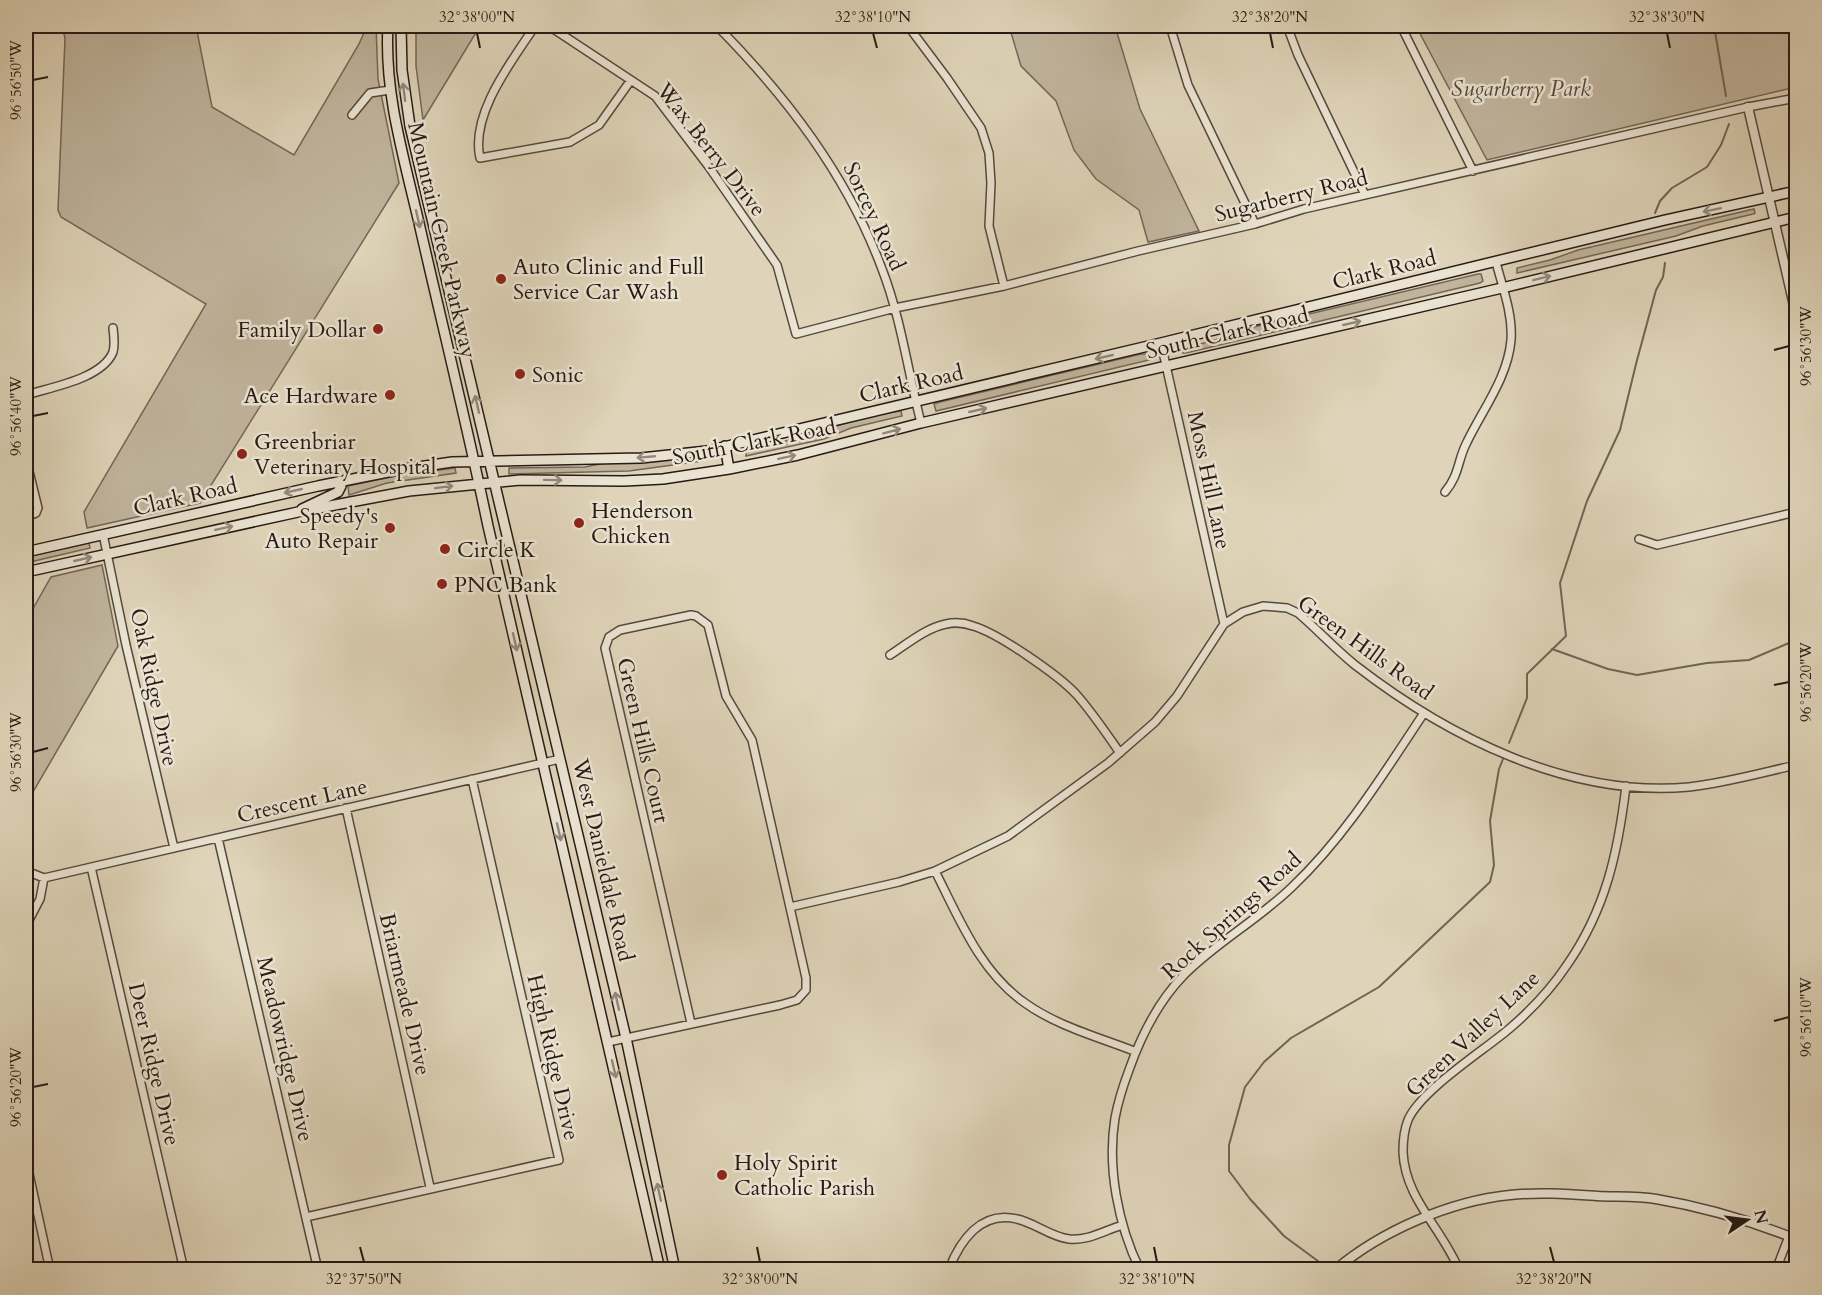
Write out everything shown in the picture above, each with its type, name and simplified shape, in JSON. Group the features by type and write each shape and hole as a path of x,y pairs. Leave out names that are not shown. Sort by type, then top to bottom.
{"main road":[{"name":"Mountain Creek Parkway","path":"388,26 387,61 394,120 475,462"},
{"name":"Mountain Creek Parkway","path":"401,26 405,98 490,461"},
{"name":"Clark Road","path":"26,552 340,481 423,466 490,461 641,458 707,451 1161,344 1665,220 1797,191"},
{"name":"South Clark Road","path":"26,572 298,512 409,491 479,482 643,480 729,469 798,455 921,423 1797,217"},
{"path":"424,247 438,243"},
{"path":"725,447 729,469"},
{"name":"West Danieldale Road","path":"490,461 626,1038 675,1269"},
{"name":"West Danieldale Road","path":"475,462 660,1269"},
{"path":"298,512 338,492 341,486 340,481"},
{"path":"244,502 248,523"},
{"path":"510,620 525,615"},
{"path":"530,704 546,700"},
{"path":"629,1133 645,1130"},
{"path":"652,1233 666,1229"}],"street":[{"path":"535,26 486,103 478,147 480,158 570,142 599,125 632,80"},
{"name":"Wax Berry Drive","path":"549,26 655,96 709,167 777,265 796,334"},
{"name":"Sorcey Road","path":"717,26 793,111 828,161 853,203 882,268 895,308 921,423"},
{"path":"908,26 981,128 989,153 991,183 989,226 1004,286"},
{"path":"1170,26 1188,85 1255,224"},
{"path":"1287,26 1298,55 1365,195"},
{"path":"1401,26 1473,171"},
{"path":"352,115 370,93 390,90"},
{"name":"Sugarberry Road","path":"796,334 895,308 1004,286 1255,224 1304,208 1748,107 1797,98"},
{"path":"1748,107 1775,222 1793,282 1797,314"},
{"path":"1445,492 1454,480 1465,445 1502,377 1511,340 1510,322 1496,262"},
{"path":"26,395 93,373 103,366 113,351 113,328"},
{"name":"Moss Hill Lane","path":"1161,344 1224,624"},
{"path":"26,459 38,508 36,513 26,517"},
{"path":"1640,539 1657,545 1797,512"},
{"name":"Oak Ridge Drive","path":"103,534 126,645 174,848"},
{"name":"Green Hills Road","path":"790,907 888,885 935,871 1008,836 1120,753 1167,709 1224,624 1252,609 1263,606 1287,608 1298,613 1355,665 1424,713 1530,764 1577,777 1626,786 1689,787 1797,765"},
{"name":"Green Hills Court","path":"608,1042 780,1005 797,1000 806,990 806,978 752,740 726,696 708,625 691,615 613,633 606,642 606,654 691,1023"},
{"path":"890,655 932,629 946,624 962,623 976,627 1004,641 1065,684 1085,704 1120,753"},
{"name":"Rock Springs Road","path":"1140,1269 1123,1225 1116,1184 1113,1138 1118,1101 1134,1051 1160,1006 1182,977 1292,888 1318,861 1359,808 1424,713"},
{"name":"Crescent Lane","path":"48,877 560,759"},
{"name":"High Ridge Drive","path":"306,1216 560,1160 472,779"},
{"name":"Green Valley Lane","path":"1459,1269 1447,1244 1413,1194 1404,1165 1404,1141 1408,1119 1428,1094 1522,1017 1548,990 1567,965 1591,924 1610,878 1621,830 1626,786"},
{"name":"Briarmeade Drive","path":"346,808 430,1187"},
{"name":"Meadowridge Drive","path":"218,838 318,1269"},
{"name":"Deer Ridge Drive","path":"91,867 184,1269"},
{"path":"26,871 48,877 26,926"},
{"path":"935,871 980,955 1008,990 1025,1004 1047,1016 1134,1051"},
{"path":"26,1160 50,1269"},
{"path":"1335,1269 1372,1243 1458,1205 1488,1198 1551,1193 1654,1199 1723,1213 1793,1237 1776,1269"},
{"path":"949,1269 966,1236 974,1228 996,1218 1017,1219 1068,1239 1090,1237 1123,1225"}],"green space":[{"path":"62,26 196,26 212,107 294,155 359,44 367,26 376,26 378,79 399,183 200,503 87,528 84,512 206,304 61,217 58,210 65,38"},
{"path":"416,26 480,26 423,120 416,66"},
{"path":"1009,26 1115,26 1140,109 1199,231 1148,242 1139,210 1096,179 1074,150 1056,101 1021,66"},
{"name":"Sugarberry Park","path":"1416,26 1796,26 1796,87 1487,160"},
{"path":"1754,209 1753,214 1703,226 1676,236 1517,273 1517,268 1578,250"},
{"path":"1481,274 1483,281 1480,283 1183,353 1182,349 1241,330"},
{"path":"1148,354 1149,360 936,411 934,404 940,402"},
{"path":"901,411 902,416 851,428 824,439 746,456 748,451 862,419"},
{"path":"706,455 707,459 702,461 629,471 509,474 509,468 585,467 610,462"},
{"path":"455,468 456,473 387,483 349,495 348,486 400,475"},
{"path":"89,543 90,548 26,563 26,557"},
{"path":"102,565 118,646 26,804 26,621 51,577"}],"waterway":[{"path":"1714,26 1726,96"},
{"path":"1655,213 1660,201 1672,188 1707,167 1721,145 1729,124"},
{"path":"1509,743 1527,698 1527,674 1566,636 1560,583 1587,501 1620,430 1665,263"},
{"path":"1552,649 1608,669 1637,675 1707,663 1749,660 1796,640"},
{"path":"1326,1267 1284,1236 1250,1199 1229,1171 1229,1145 1245,1087 1264,1062 1291,1038 1379,987 1490,882 1494,865 1490,821 1499,769 1503,759"}],"place":[{"name":"Auto Clinic and Full Service Car Wash","path":"501,279"},
{"name":"Family Dollar","path":"378,329"},
{"name":"Sonic","path":"520,374"},
{"name":"Ace Hardware","path":"390,395"},
{"name":"Greenbriar Veterinary Hospital","path":"242,454"},
{"name":"Henderson Chicken","path":"579,523"},
{"name":"Speedy's Auto Repair","path":"390,528"},
{"name":"Circle K","path":"445,549"},
{"name":"PNC Bank","path":"442,584"},
{"name":"Holy Spirit Catholic Parish","path":"722,1175"}]}
